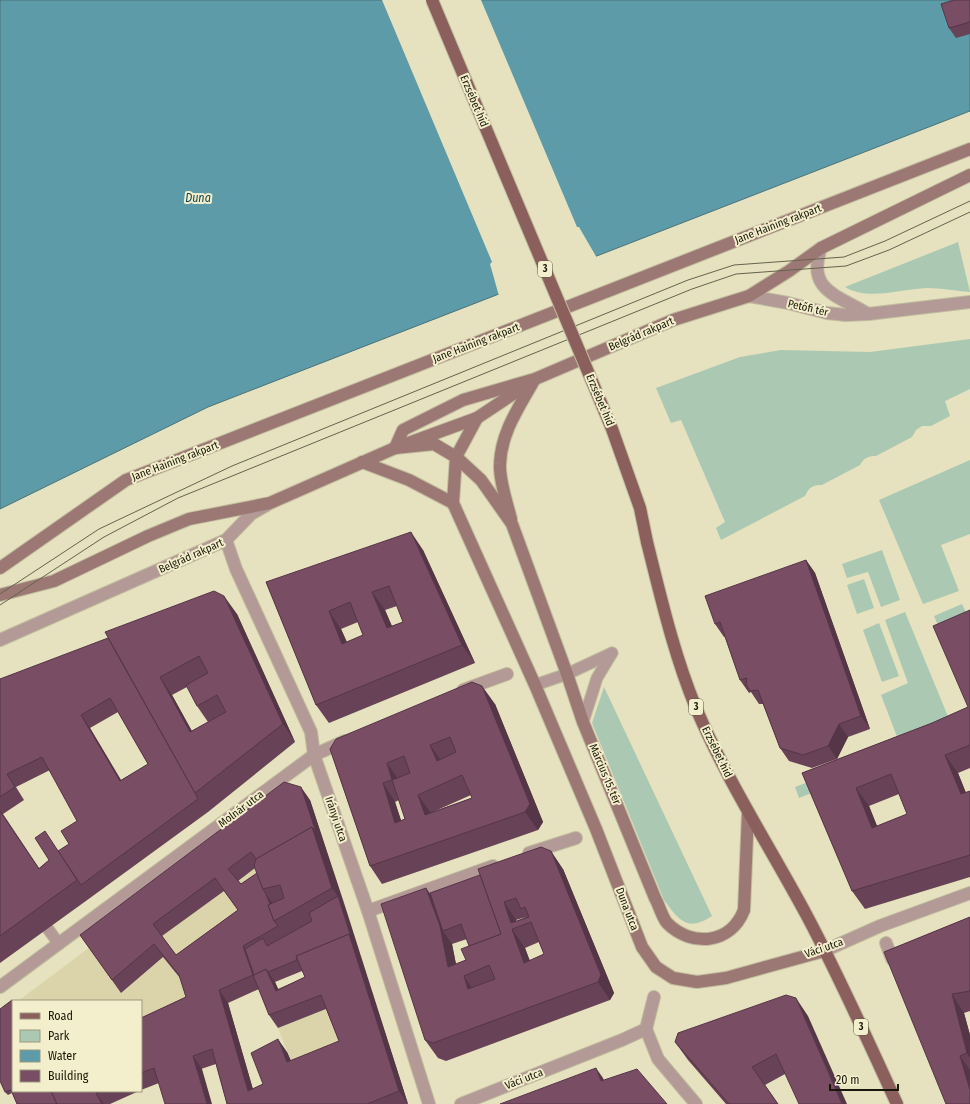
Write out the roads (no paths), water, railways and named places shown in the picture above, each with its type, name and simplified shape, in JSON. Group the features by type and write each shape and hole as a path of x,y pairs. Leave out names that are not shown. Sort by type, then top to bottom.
{"main road":[{"name":"Erzsébet híd","path":"432,0 612,429 640,508 661,602 679,660 710,741 747,809"},
{"name":"3","path":"747,809 808,917 840,981 897,1104"}],"street":[{"name":"Jane Haining rakpart","path":"0,568 126,480 970,149"},
{"name":"Belgrád rakpart","path":"395,448 403,430 463,400 535,379 672,320 749,296 789,271 821,248 970,175"},
{"name":"Petőfi tér","path":"821,248 816,269 818,280 825,288 868,314"},
{"name":"Petőfi tér","path":"749,296 788,303 827,313 868,314 970,302"},
{"name":"Belgrád rakpart","path":"0,640 226,540 251,514 270,503 395,448 477,418 535,379"},
{"path":"512,524 500,466 504,438 510,422 535,379"},
{"path":"477,418 456,457 453,503 535,685"},
{"name":"Március 15. tér","path":"395,448 434,444 456,457 481,480 512,524 583,722 666,922 685,936 704,939 721,936 740,921 744,910 747,809"},
{"path":"362,462 409,480 453,503"},
{"path":"0,594 54,581 148,536 189,520 270,503"},
{"name":"Irányi utca","path":"226,540 236,569 311,732 314,755 368,911 430,1104"},
{"path":"452,695 507,674"},
{"name":"Duna utca","path":"535,685 596,829 642,947 656,967 673,978"},
{"name":"Molnár utca","path":"0,987 314,755 358,736"},
{"path":"520,856 576,838"},
{"path":"368,911 506,862"},
{"name":"Váci utca","path":"673,978 697,982 726,978 824,951 884,924 970,893"},
{"path":"886,943 892,959 906,953"},
{"path":"654,997 646,1029 658,1059 696,1104"},
{"name":"Váci utca","path":"461,1104 646,1029"}],"lane":[{"path":"535,685 567,674 612,653 598,678 583,722"},
{"path":"48,929 59,944"}],"water":[{"name":"Duna","path":"0,0 970,0 970,111 208,407 0,509"}],"tram line":[{"path":"0,594 99,529 232,466 688,280 734,265 844,257 885,241 970,201"},
{"path":"0,605 104,537 178,498 692,289 736,274 846,266 889,250 970,212"}]}
